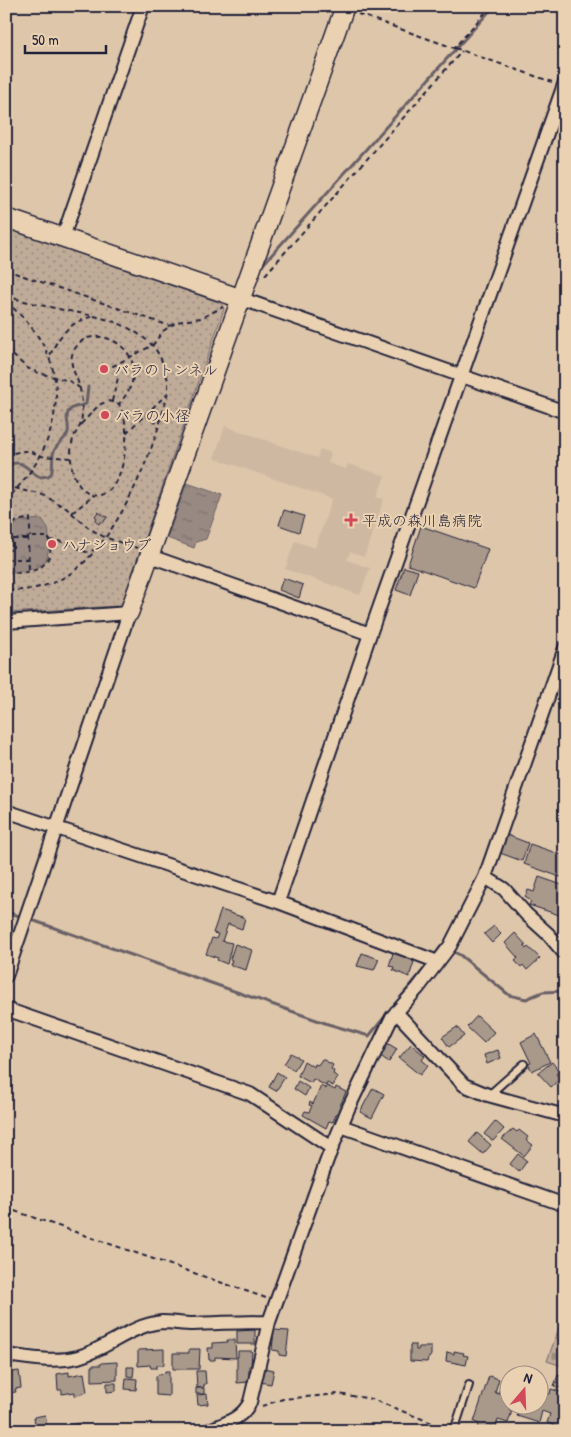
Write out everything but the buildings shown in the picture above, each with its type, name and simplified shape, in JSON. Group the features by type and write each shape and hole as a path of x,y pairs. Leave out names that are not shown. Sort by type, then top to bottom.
{"street":[{"path":"63,237 143,6"},
{"path":"6,976 129,613 344,8"},
{"path":"278,902 370,634 564,84"},
{"path":"6,218 565,412"},
{"path":"150,556 370,634"},
{"path":"6,622 129,613"},
{"path":"208,1431 238,1418 246,1411 254,1389 269,1322 341,1126 396,1012 418,988 450,946 485,877 565,648"},
{"path":"6,811 278,902 438,962"},
{"path":"485,877 504,889 565,954"},
{"path":"6,1009 250,1094 332,1148"},
{"path":"396,1012 464,1085 488,1096 565,1116"},
{"path":"341,1126 565,1204"},
{"path":"6,1355 31,1359 59,1360 79,1357 108,1344 130,1331 161,1322 191,1324 269,1322"}],"lane":[{"path":"488,1096 524,1064"},
{"path":"454,1431 470,1385"}],"path":[{"path":"454,48 491,6"},
{"path":"344,8 462,51 564,84"},
{"path":"251,273 261,277 266,274 462,51"},
{"path":"6,270 170,326"},
{"path":"6,296 116,321 133,330 153,345 164,364 168,383 159,425 145,465 118,518 94,550 74,571 56,581 36,589 6,590"},
{"path":"6,302 22,314 36,332 50,355 55,378 52,424 40,456 7,500 6,512"},
{"path":"112,401 118,378 113,366 153,345 164,331 177,322 201,318 225,306"},
{"path":"50,355 61,334 77,322 95,316"},
{"path":"81,424 80,388 70,363 73,350 77,344 87,338 99,337 110,339 120,344 131,357 134,367 134,378 129,391 119,404"},
{"path":"6,349 27,368 69,381 80,388"},
{"path":"126,434 166,394"},
{"path":"72,513 93,496 103,494 114,486 122,463 126,434 124,416 119,404 112,401 99,405 81,424 74,437 71,458 73,471 78,484 85,492 93,496"},
{"path":"145,415 159,425"},
{"path":"6,458 14,453 30,451 40,456 71,458"},
{"path":"6,486 43,495 72,513 89,528 104,537 132,546"},
{"path":"6,530 17,521 30,518 29,572"},
{"path":"6,550 13,550 13,539 49,538 65,542 86,552 94,550"},
{"path":"6,572 29,572 47,561 50,553 49,538"},
{"path":"6,560 28,559"},
{"path":"6,1208 276,1302"},
{"path":"246,1411 283,1399 339,1394 372,1399 449,1431"}],"shaded area":[{"name":"平成の森川島病院","path":"225,426 317,458 320,449 331,453 328,463 346,469 348,464 385,476 377,497 384,499 364,557 350,552 347,560 370,568 360,595 285,569 295,541 315,548 332,499 214,458"}],"green space":[{"path":"6,228 221,303 224,309 122,603 117,606 6,613"},
{"path":"565,1311 565,1367 547,1361"}],"water":[{"path":"187,483 222,495 206,539 196,542 194,548 167,538"},
{"path":"42,519 49,536 48,552 44,563 26,571 6,570 6,532 20,521"}],"waterway":[{"path":"258,270 494,6"},
{"path":"6,467 17,463 40,477 51,474 54,451 68,432 68,412 73,408 86,404 88,387"},
{"path":"6,912 23,917"},
{"path":"29,919 328,1024 369,1036 429,963"},
{"path":"434,956 442,945 445,947"},
{"path":"450,950 460,955 509,995 526,999 543,992 565,991"}],"place":[{"name":"バラのトンネル","path":"104,369"},
{"name":"バラの小径","path":"105,415"},
{"name":"平成の森川島病院","path":"351,520"},
{"name":"ハナショウブ","path":"52,544"}]}
